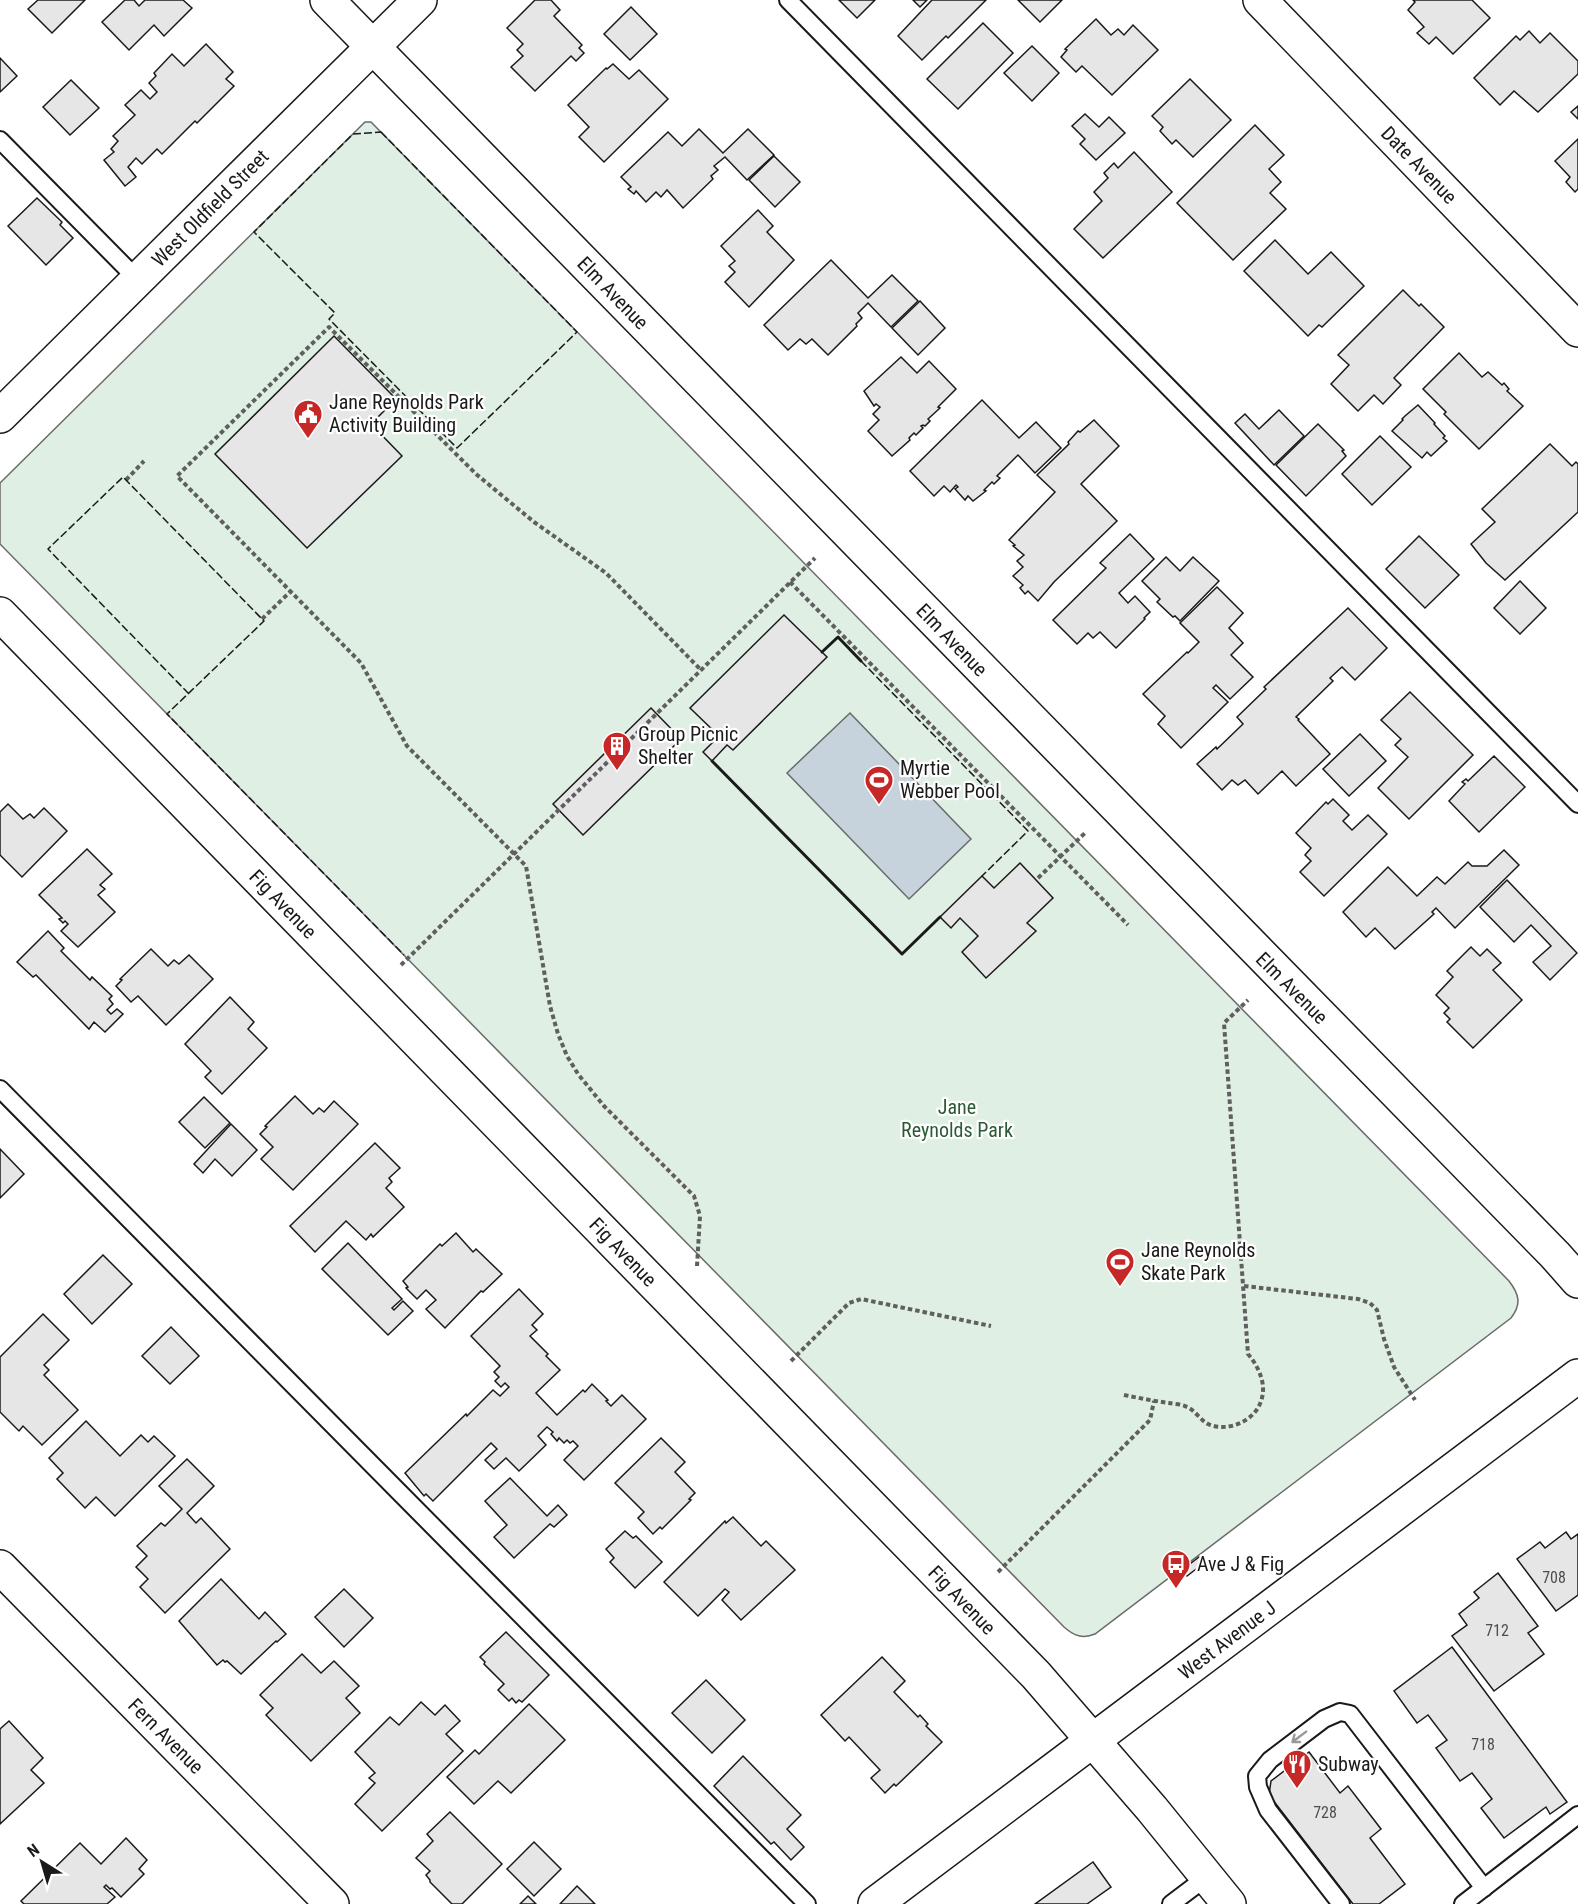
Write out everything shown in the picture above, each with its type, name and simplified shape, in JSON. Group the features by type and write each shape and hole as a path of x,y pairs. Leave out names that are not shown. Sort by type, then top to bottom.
{"street":[{"name":"Elm Avenue","path":"327,0 1578,1281"},
{"name":"West Oldfield Street","path":"0,416 420,0"},
{"name":"Date Avenue","path":"1260,0 1578,330"},
{"name":"Fig Avenue","path":"0,614 1036,1675 1208,1876 1229,1904"},
{"name":"West Avenue J","path":"876,1904 1414,1497 1578,1376"},
{"name":"Fern Avenue","path":"0,1567 332,1904"}],"lane":[{"path":"788,0 1578,804"},
{"path":"0,140 138,280"},
{"path":"0,1089 807,1904"},
{"path":"1341,1904 1268,1810 1258,1787 1257,1776 1270,1760 1324,1719 1340,1712 1350,1714 1484,1888"},
{"path":"1463,1904 1577,1817"},
{"path":"1171,1904 1208,1876"}],"path":[{"path":"696,1266 700,1216 694,1196 592,1092 567,1056 550,1005 526,866 407,746 361,663 177,476 329,327 476,474 534,522 606,573 701,670"},
{"path":"126,480 144,461"},
{"path":"401,965 815,558"},
{"path":"790,582 1128,925"},
{"path":"262,619 291,591"},
{"path":"1038,878 1085,833"},
{"path":"1124,1395 1188,1407 1202,1421 1219,1427 1236,1425 1251,1416 1258,1409 1263,1397 1262,1378 1257,1365 1248,1354 1224,1023 1248,1000"},
{"path":"1244,1286 1358,1299 1370,1303 1377,1310 1384,1340 1394,1367 1415,1400"},
{"path":"791,1361 849,1303 861,1299 991,1326"},
{"path":"998,1572 1150,1420 1154,1401"}],"green space":[{"name":"Jane Reynolds Park","path":"365,122 371,122 1509,1281 1515,1290 1518,1304 1511,1318 1095,1634 1079,1636 1064,1627 0,544 0,483"}],"shaded area":[{"name":"Myrtie Webber Pool","path":"850,713 971,839 909,899 787,773"}],"building":[{"path":"38,0 85,0 52,33 28,9"},
{"path":"125,0 134,0 139,6 145,0 183,0 192,8 164,36 154,25 129,50 102,22"},
{"path":"535,0 551,0 560,10 554,16 582,45 579,48 584,53 576,61 571,56 535,91 511,67 523,56 517,50 523,44 507,28"},
{"path":"839,0 875,0 857,18"},
{"path":"913,0 927,0 920,7"},
{"path":"932,0 986,0 922,60 898,36"},
{"path":"1018,0 1062,0 1040,22"},
{"path":"1413,0 1472,0 1490,18 1453,54 1436,37 1429,44 1417,33 1424,27 1408,10 1415,2"},
{"path":"631,7 657,34 630,60 604,34"},
{"path":"1096,19 1111,35 1118,29 1124,35 1133,25 1158,50 1112,95 1082,66 1076,72 1061,57 1067,50 1065,49"},
{"path":"983,23 1013,53 958,109 927,79"},
{"path":"1529,31 1540,43 1550,33 1578,61 1578,74 1538,112 1514,91 1500,105 1474,78 1516,36 1520,40"},
{"path":"206,44 233,72 226,79 234,86 162,154 157,149 142,164 136,158 128,167 136,177 125,186 104,160 114,152 111,149 118,141 113,136 135,115 125,105 141,90 150,99 157,92 149,83 156,76 154,73 172,54 184,66"},
{"path":"1032,46 1059,73 1032,101 1004,73"},
{"path":"0,58 17,76 0,92"},
{"path":"613,64 629,79 639,70 668,99 604,162 579,137 589,127 568,105"},
{"path":"1190,79 1231,120 1193,157 1176,140 1172,144 1160,131 1163,127 1152,116"},
{"path":"71,80 99,108 70,135 43,107"},
{"path":"1578,106 1578,119 1571,112"},
{"path":"1085,114 1099,127 1109,117 1125,133 1096,160 1080,144 1085,139 1072,126"},
{"path":"1255,125 1284,155 1269,169 1281,182 1270,193 1286,209 1233,260 1177,203"},
{"path":"699,129 723,153 748,129 774,155 747,180 725,157 714,166 718,170 711,176 713,179 683,208 667,190 661,197 656,192 646,202 636,191 634,194 628,189 631,187 621,177 668,132 682,146"},
{"path":"1578,139 1578,189 1575,192 1566,182 1570,177 1555,161"},
{"path":"1134,152 1172,192 1103,258 1074,229 1102,201 1094,192 1108,178 1104,173 1114,163 1118,168"},
{"path":"774,156 800,182 775,207 749,180"},
{"path":"37,198 62,222 60,225 73,238 46,265 8,226"},
{"path":"758,210 773,226 767,232 794,260 749,307 725,282 735,272 729,266 735,261 721,246"},
{"path":"1275,240 1308,274 1331,252 1364,286 1322,327 1319,325 1308,336 1244,271"},
{"path":"831,260 868,298 892,275 918,301 891,327 868,303 858,313 862,318 856,324 857,326 828,355 812,339 806,344 800,339 788,350 764,325"},
{"path":"1403,290 1444,327 1394,378 1401,385 1383,404 1374,395 1358,411 1331,384 1349,365 1338,355"},
{"path":"920,301 945,328 918,355 892,328"},
{"name":"Jane Reynolds Park Activity Building","path":"334,336 396,399 371,424 402,456 307,548 215,454"},
{"path":"1459,353 1482,377 1488,372 1502,385 1504,383 1509,389 1507,391 1523,406 1479,449 1423,389"},
{"path":"901,357 917,373 929,361 956,389 928,419 930,421 925,426 921,426 923,428 916,435 914,433 909,438 910,440 892,456 868,431 879,420 873,414 880,407 876,404 874,406 864,391"},
{"path":"982,400 1019,438 1036,422 1061,448 1035,473 1018,455 997,476 1000,478 994,484 992,482 984,490 986,491 973,501 968,496 965,500 955,489 958,487 956,485 950,492 944,486 934,496 910,471"},
{"path":"1418,405 1435,423 1447,441 1431,456 1427,452 1422,458 1392,431"},
{"path":"1279,410 1304,436 1274,465 1235,423 1245,414 1259,429"},
{"path":"1094,420 1119,446 1081,484 1117,521 1054,582 1038,601 1028,591 1025,594 1020,588 1023,585 1013,576 1023,567 1017,561 1024,555 1009,540 1055,492 1037,475 1069,444 1068,442 1078,431 1080,432"},
{"path":"1318,424 1344,450 1342,451 1346,456 1306,496 1276,465"},
{"path":"1380,436 1411,467 1372,505 1342,474"},
{"path":"1550,444 1572,466 1576,462 1578,464 1578,512 1505,580 1486,563 1471,544 1495,522 1482,509"},
{"path":"1130,534 1154,559 1119,593 1128,603 1135,596 1150,612 1116,648 1100,632 1093,638 1088,633 1077,644 1053,620 1106,568 1100,563"},
{"path":"1419,536 1459,575 1425,608 1386,569"},
{"path":"1166,557 1180,571 1193,557 1219,581 1180,621 1157,602 1160,599 1142,581"},
{"path":"1520,581 1546,608 1520,634 1494,608"},
{"path":"1217,587 1243,613 1229,628 1243,643 1231,655 1253,677 1230,699 1216,685 1213,688 1228,702 1181,748 1158,724 1165,716 1143,694 1199,642 1180,623"},
{"path":"1348,608 1387,648 1355,680 1342,667 1330,678 1333,681 1296,717 1330,754 1296,786 1282,771 1258,794 1245,780 1238,785 1232,780 1222,790 1197,764 1216,747 1217,749 1243,724 1237,717 1266,689 1264,687"},
{"path":"784,615 827,657 733,750 727,745 712,761 703,752 719,736 690,708"},
{"path":"1410,692 1473,755 1409,819 1378,788 1408,757 1395,745 1401,739 1381,720"},
{"name":"Group Picnic Shelter","path":"651,708 681,739 583,835 553,804"},
{"path":"1360,734 1386,761 1349,796 1323,769"},
{"path":"1494,756 1525,787 1479,832 1449,801 1465,784 1462,782 1466,779 1468,781"},
{"path":"1333,799 1349,815 1343,821 1352,830 1368,815 1387,834 1324,896 1300,872 1311,861 1305,855 1311,848 1296,833 1326,802 1328,804"},
{"path":"8,804 23,819 30,814 34,818 44,808 67,831 22,877 0,855 0,812"},
{"path":"87,849 112,874 100,885 105,889 98,895 115,912 78,947 61,931 68,924 59,919 62,918 39,895"},
{"path":"1504,850 1519,865 1455,928 1436,908 1432,912 1434,914 1395,949 1375,928 1366,937 1343,912 1388,867 1417,896 1437,877 1445,884 1468,862 1472,866 1487,866"},
{"path":"1020,863 1053,898 1027,923 1036,931 986,978 962,952 978,936 960,918 951,928 940,917 982,876 994,888"},
{"path":"1507,880 1577,953 1550,980 1533,962 1551,946 1531,925 1514,942 1480,907"},
{"path":"48,931 64,948 61,951 90,980 92,977 112,996 109,999 113,1004 107,1010 111,1014 117,1009 123,1014 105,1032 94,1022 89,1029 36,975 33,977 17,962"},
{"path":"1471,947 1480,956 1487,949 1501,963 1493,970 1522,1000 1473,1048 1447,1022 1450,1019 1444,1013 1449,1008 1436,995 1453,977 1447,971"},
{"path":"151,949 168,966 174,960 179,964 189,955 213,979 166,1025 138,996 131,1002 116,986 122,980 120,979"},
{"path":"230,997 254,1022 248,1029 267,1048 222,1094 205,1077 211,1071 185,1044"},
{"path":"295,1096 313,1114 319,1108 324,1112 334,1101 358,1124 293,1190 261,1159 273,1147 260,1134"},
{"path":"204,1097 230,1123 205,1148 179,1122"},
{"path":"231,1124 257,1150 232,1176 215,1159 203,1173 194,1164"},
{"path":"375,1143 400,1168 389,1178 392,1182 386,1188 404,1207 373,1237 371,1234 366,1240 346,1221 315,1252 290,1226"},
{"path":"0,1149 24,1174 0,1198"},
{"path":"456,1233 473,1252 476,1249 502,1274 483,1292 481,1291 445,1328 426,1309 436,1300 426,1290 417,1299 406,1288 408,1287 403,1281 440,1244 442,1246"},
{"path":"348,1243 402,1299 392,1308 394,1310 403,1301 413,1311 388,1335 322,1269"},
{"path":"103,1255 132,1284 92,1324 64,1294"},
{"path":"519,1289 543,1314 532,1325 537,1330 530,1336 560,1370 536,1393 557,1415 592,1384 611,1406 622,1395 646,1419 584,1480 564,1460 578,1446 573,1441 570,1443 567,1440 564,1443 559,1438 557,1441 551,1434 553,1432 547,1427 538,1436 546,1445 519,1471 506,1458 494,1469 485,1460 497,1449 491,1443 433,1501 426,1494 424,1496 405,1473 493,1390 500,1396 509,1387 505,1383 501,1387 495,1381 499,1377 494,1372 500,1366 471,1336"},
{"path":"43,1314 69,1340 44,1365 49,1370 44,1375 78,1410 42,1445 23,1426 19,1431 0,1412 0,1357"},
{"path":"171,1327 199,1356 170,1384 142,1356"},
{"path":"86,1421 120,1456 141,1435 148,1442 154,1436 175,1456 115,1516 96,1497 85,1508 57,1479 63,1473 49,1458"},
{"path":"661,1438 685,1462 675,1472 695,1493 662,1529 660,1527 653,1534 638,1518 644,1512 615,1483"},
{"path":"187,1459 214,1486 187,1513 196,1523 201,1518 230,1549 165,1613 140,1587 148,1579 136,1567 147,1556 137,1546 161,1523 165,1526 182,1509 159,1486"},
{"path":"510,1478 547,1516 558,1505 567,1515 554,1527 550,1524 514,1558 494,1537 507,1525 485,1501"},
{"path":"733,1517 761,1546 766,1541 795,1570 741,1620 722,1600 729,1592 725,1589 698,1616 664,1582 725,1521 726,1523"},
{"path":"625,1531 633,1538 636,1536 662,1562 635,1588 610,1562 614,1558 606,1549"},
{"path":"1566,1532 1571,1539 1578,1534 1578,1595 1556,1611 1517,1559 1540,1542 1545,1548"},
{"path":"1199,1557 1204,1563 1187,1576 1182,1570"},
{"path":"1498,1573 1538,1626 1528,1633 1544,1654 1494,1691 1452,1636 1467,1625 1459,1614 1479,1598 1474,1592"},
{"path":"221,1579 259,1619 265,1612 286,1634 241,1674 227,1661 223,1660 217,1665 179,1621"},
{"path":"344,1589 373,1618 344,1647 315,1617"},
{"path":"506,1632 549,1675 522,1702 519,1700 516,1703 512,1698 509,1701 498,1690 504,1684 480,1657"},
{"path":"1452,1647 1567,1802 1550,1814 1546,1807 1504,1838 1481,1808 1492,1799 1472,1773 1460,1781 1436,1748 1447,1740 1428,1715 1417,1723 1394,1691"},
{"path":"302,1654 321,1673 334,1661 359,1686 346,1698 360,1713 311,1761 266,1715 273,1708 260,1695"},
{"path":"882,1657 905,1681 894,1692 918,1717 920,1715 928,1724 926,1726 942,1742 896,1786 894,1784 885,1793 871,1778 880,1770 849,1737 845,1741 821,1715"},
{"path":"706,1680 745,1720 712,1753 672,1713"},
{"path":"421,1702 435,1715 445,1705 460,1721 446,1734 463,1751 382,1831 355,1804 375,1783 369,1778 375,1773 355,1752 390,1717 399,1725"},
{"path":"529,1704 565,1740 511,1793 498,1781 474,1804 447,1777 475,1750 479,1754"},
{"path":"9,1721 43,1758 31,1770 44,1783 0,1824 0,1729"},
{"path":"1309,1752 1340,1793 1348,1786 1381,1829 1370,1838 1405,1884 1379,1904 1353,1904 1269,1795 1271,1781"},
{"path":"743,1756 801,1815 787,1829 804,1847 791,1860 774,1842 771,1844 714,1786"},
{"path":"450,1812 502,1864 462,1904 452,1904 430,1882 426,1875 430,1871 416,1858 433,1841 427,1834"},
{"path":"126,1838 147,1860 139,1869 144,1874 121,1897 106,1885 104,1887 115,1897 107,1904 24,1904 21,1901 80,1843 101,1864"},
{"path":"534,1842 561,1869 534,1896 507,1869"},
{"path":"1093,1862 1111,1887 1087,1904 1035,1904"},
{"path":"577,1886 595,1904 560,1904"},
{"path":"528,1896 536,1904 520,1904"}],"fence":[{"path":"381,132 577,332 457,448 329,319 335,313 254,232 353,134 381,132"},
{"path":"189,694 48,549 123,477 264,621 167,714 404,955"},
{"path":"861,661 1028,831 982,876"}],"wall":[{"path":"822,652 838,637 861,661"},
{"path":"712,761 902,954 940,917"}],"place":[{"name":"Jane Reynolds Park Activity Building","path":"308,440"},
{"name":"Group Picnic Shelter","path":"617,772"},
{"name":"Myrtie Webber Pool","path":"879,806"},
{"name":"Jane Reynolds Skate Park","path":"1120,1288"},
{"name":"Ave J & Fig","path":"1176,1590"},
{"name":"Subway","path":"1297,1790"}]}
